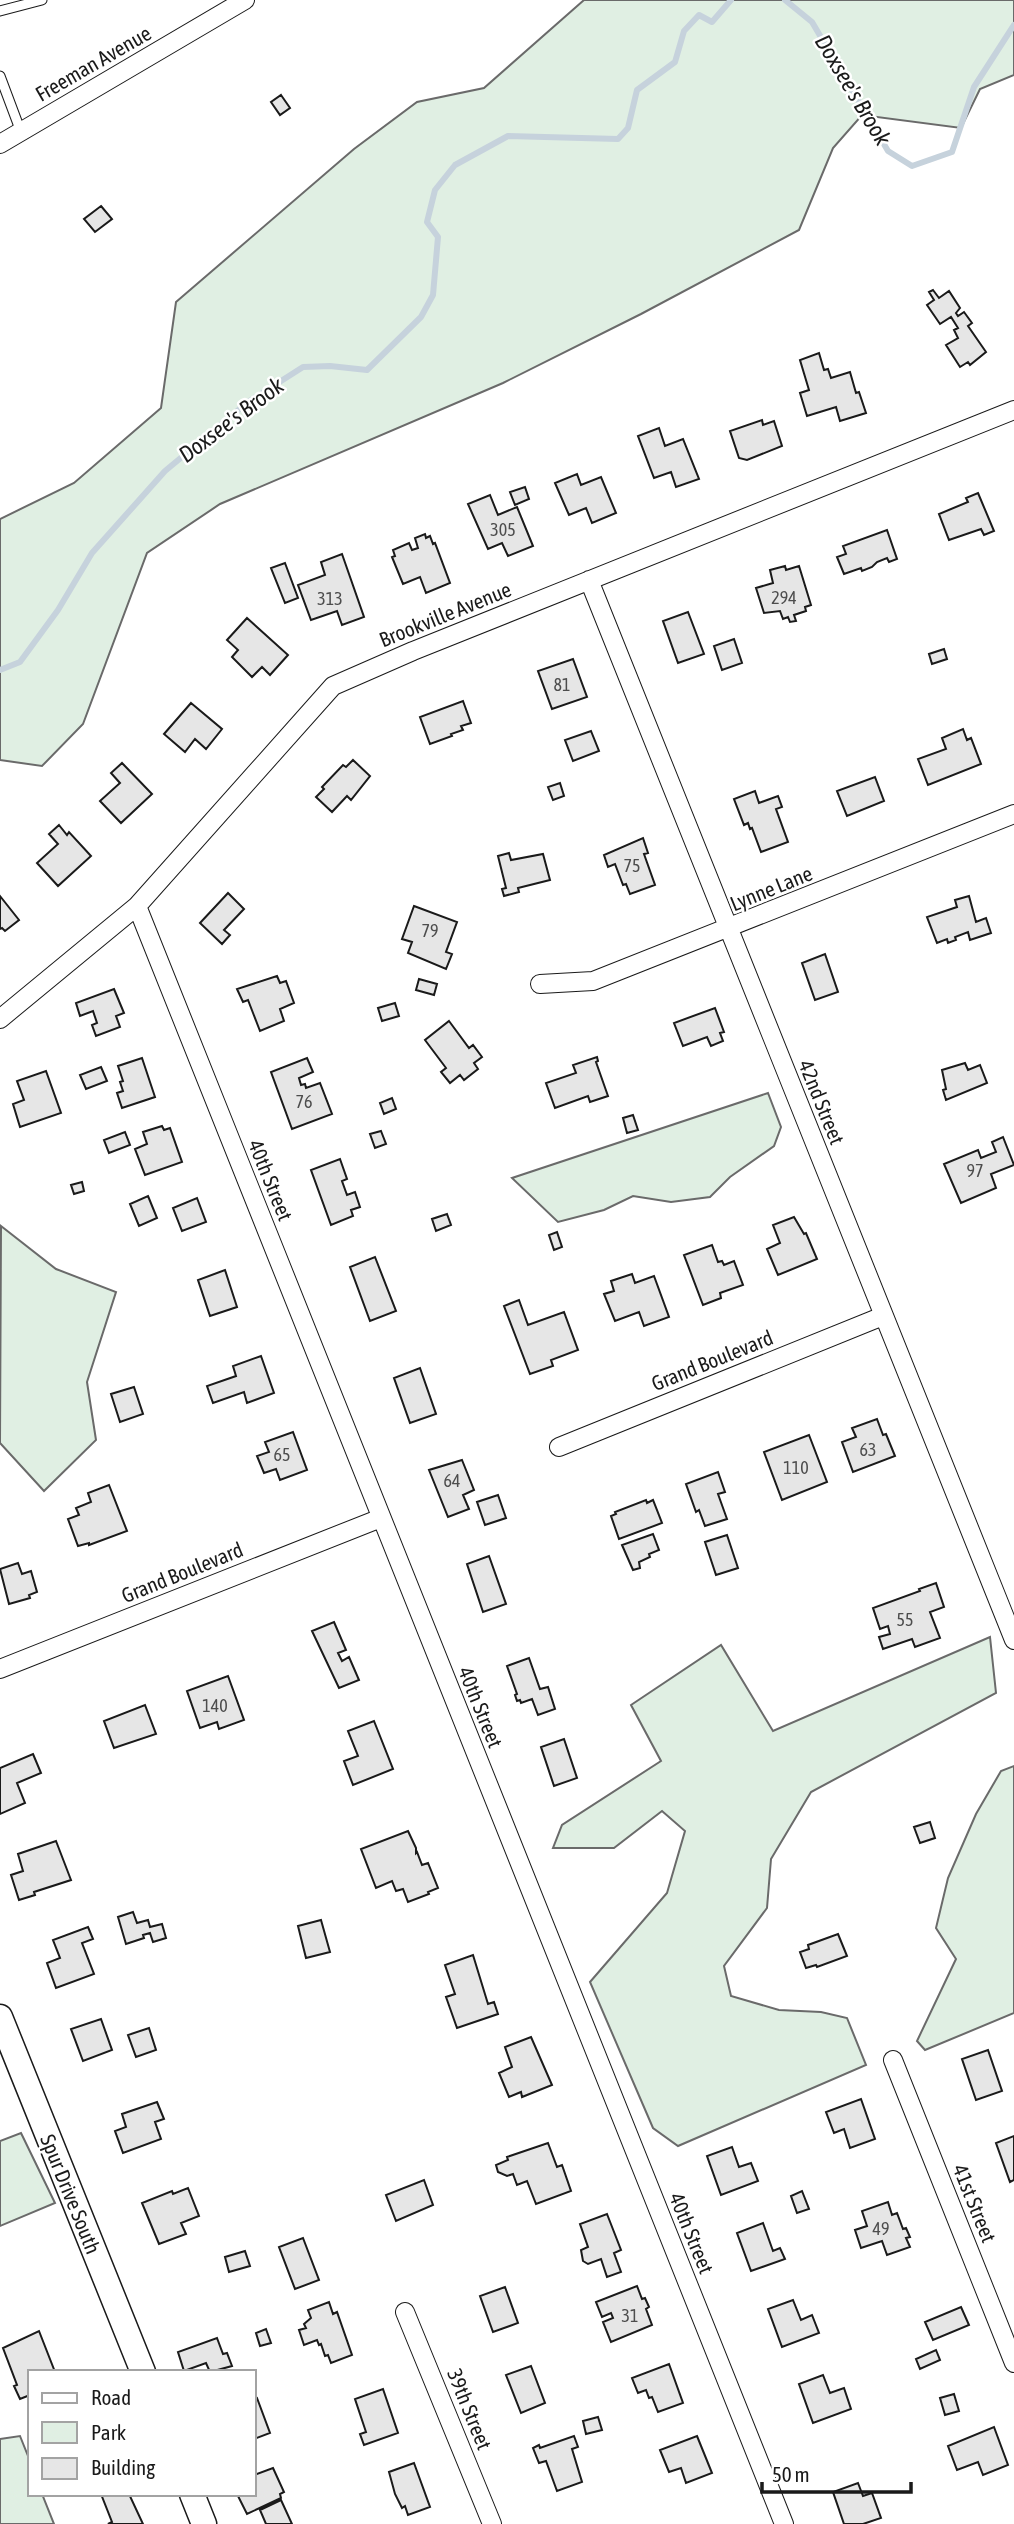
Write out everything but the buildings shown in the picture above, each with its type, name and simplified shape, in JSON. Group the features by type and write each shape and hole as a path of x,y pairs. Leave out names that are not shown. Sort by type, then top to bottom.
{"street":[{"name":"Freeman Avenue","path":"0,144 245,0"},
{"name":"Brookville Avenue","path":"0,1019 137,906 333,686 1014,410"},
{"name":"42nd Street","path":"589,580 1014,1640"},
{"name":"Lynne Lane","path":"540,984 593,981 1014,814"},
{"name":"40th Street","path":"137,906 784,2524"},
{"name":"Grand Boulevard","path":"559,1447 883,1316"},
{"name":"Grand Boulevard","path":"0,1669 381,1518"},
{"name":"Spur Drive South","path":"0,2017 142,2370"},
{"name":"41st Street","path":"893,2060 1014,2363"},
{"name":"39th Street","path":"405,2312 492,2524"},
{"path":"193,2496 204,2524"}],"lane":[{"path":"0,10 42,0"},
{"path":"0,76 21,132"}],"green space":[{"path":"584,0 1014,0 1014,75 980,89 961,128 862,115 833,148 799,230 503,383 220,504 147,553 83,724 42,766 0,760 0,519 74,483 161,408 176,302 354,149 417,102 484,88"},
{"path":"768,1093 781,1127 774,1146 730,1177 710,1197 671,1202 633,1196 604,1210 558,1222 512,1178"},
{"path":"1,1226 56,1269 116,1292 87,1382 96,1440 44,1491 0,1443"},
{"path":"990,1637 996,1693 811,1792 771,1859 767,1908 724,1966 731,1996 779,2010 821,2012 847,2018 866,2065 678,2146 653,2128 590,1982 667,1893 685,1831 662,1811 614,1848 553,1848 562,1825 661,1761 631,1705 721,1645 773,1731"},
{"path":"1014,1766 1014,2013 925,2050 917,2041 956,1959 936,1928 948,1878 976,1814 1001,1771"},
{"path":"21,2133 55,2203 0,2226 0,2141"},
{"path":"20,2436 28,2456 28,2496 43,2496 54,2524 0,2524 0,2439"}],"waterway":[{"name":"Doxsee's Brook","path":"0,670 20,662 58,610 92,553 165,471 248,402 303,367 330,366 367,370 421,317 433,295 438,237 427,222 435,190 455,165 508,136 618,139 628,128 637,90 675,62 684,31 699,15 712,22 731,0"},
{"name":"Doxsee's Brook","path":"785,0 812,22 888,151 912,166 952,152 974,87 1014,25"}]}
